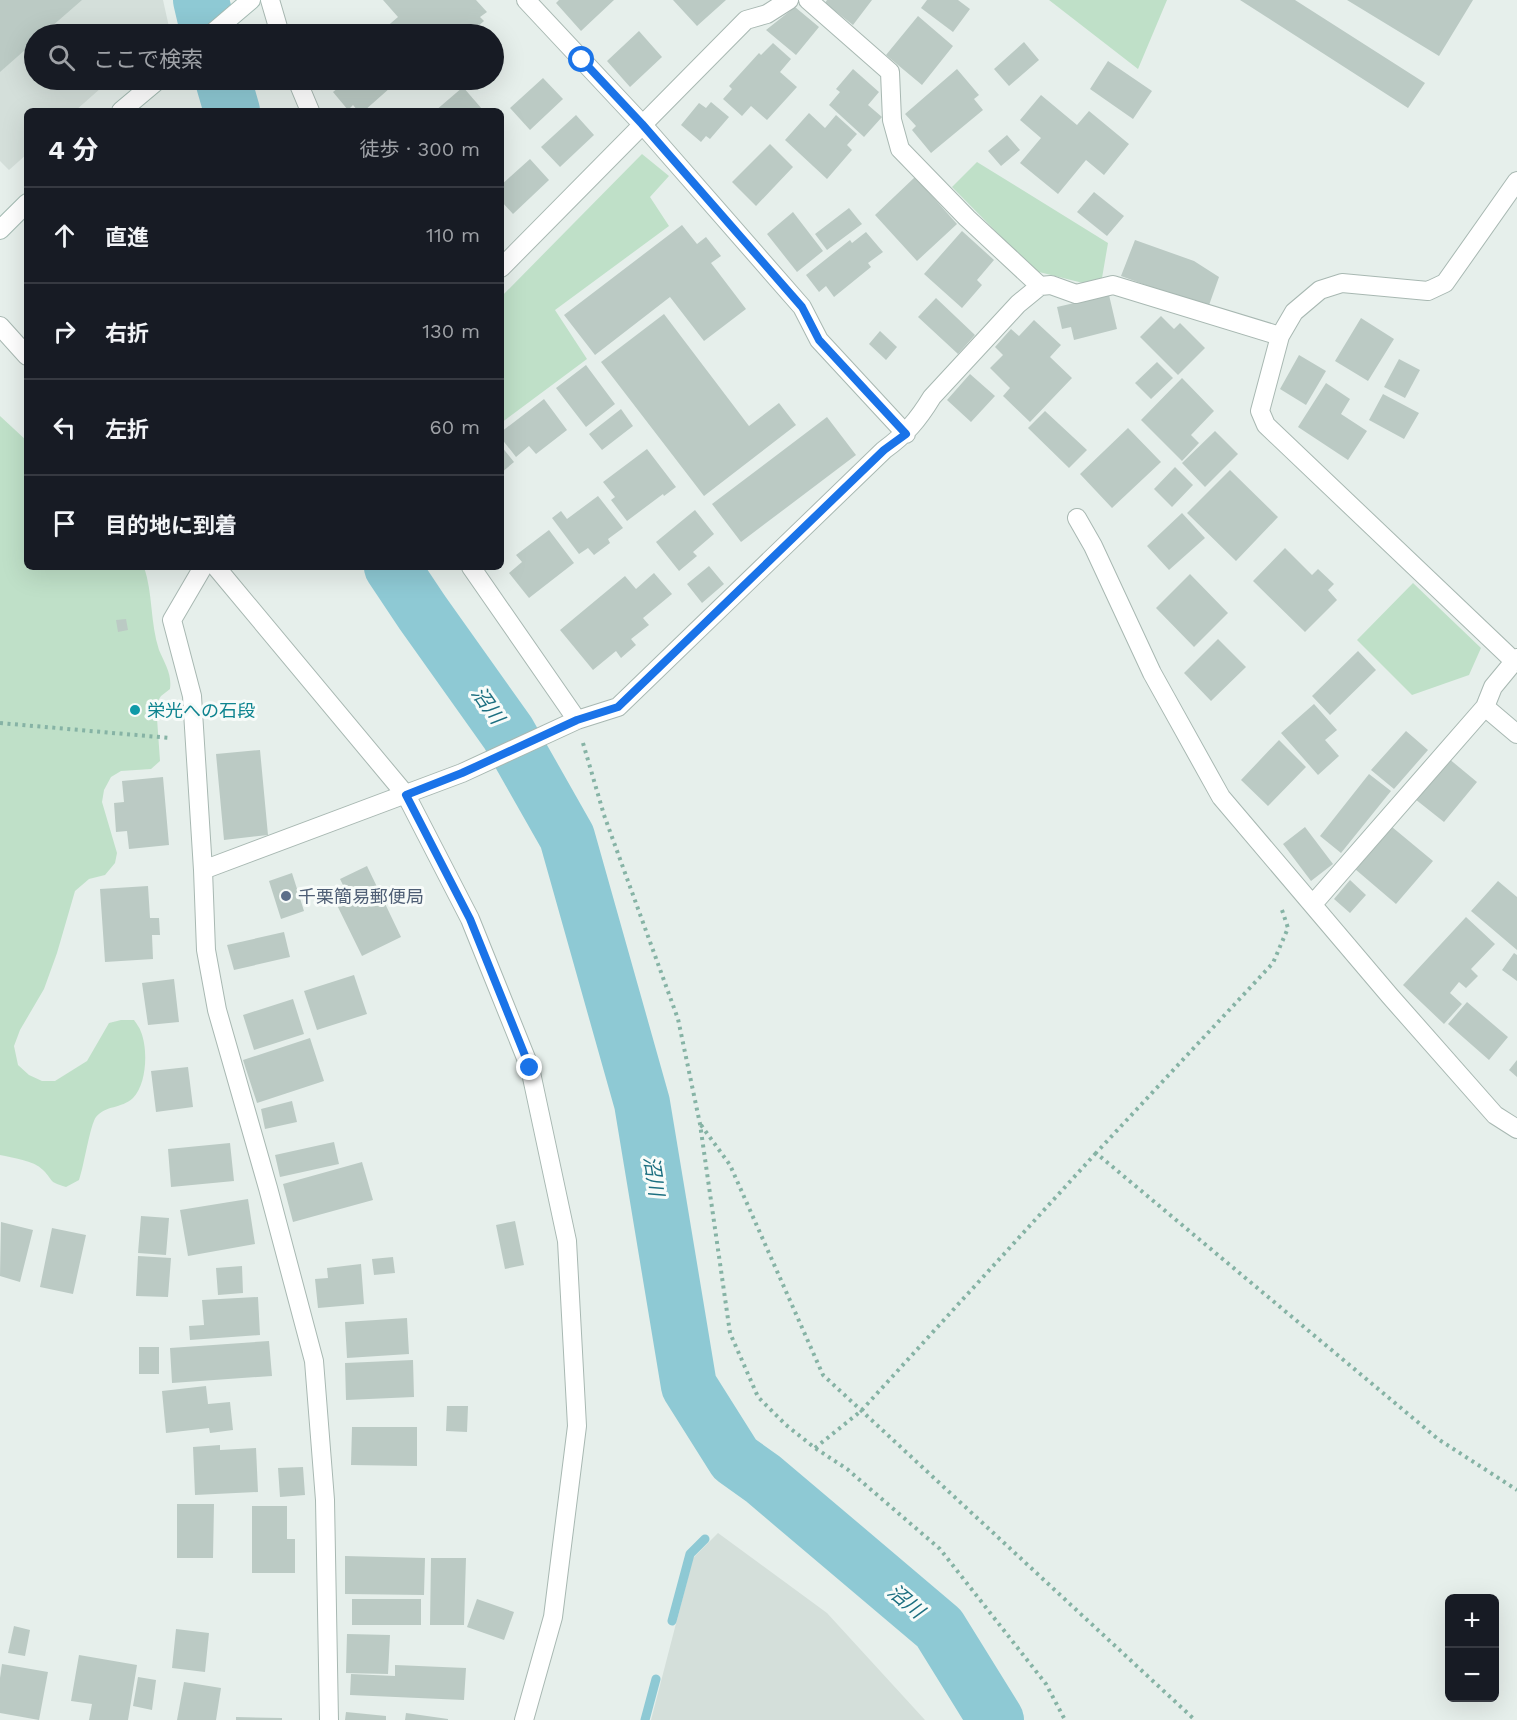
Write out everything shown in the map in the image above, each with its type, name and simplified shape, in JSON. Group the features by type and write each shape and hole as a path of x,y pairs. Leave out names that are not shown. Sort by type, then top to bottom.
{"street":[{"path":"270,0 277,24"},
{"path":"526,0 642,124 802,307 819,340 906,434"},
{"path":"504,265 746,20 767,14 789,0"},
{"path":"809,0 890,72 892,120 900,149 967,218 1040,286"},
{"path":"223,24 250,1"},
{"path":"128,105 146,90"},
{"path":"301,90 309,108"},
{"path":"1313,904 1485,707 1493,687 1516,660 1266,425 1260,411 1280,336 1294,312 1320,290 1342,283 1428,291 1445,283 1517,181"},
{"path":"0,230 24,206"},
{"path":"203,870 406,795 462,773 577,720 618,707 884,450 906,434 932,397 1018,303 1040,286 1052,285 1076,294 1113,285 1280,336"},
{"path":"0,326 24,353"},
{"path":"1077,518 1093,546 1152,673 1221,797 1390,996 1495,1115 1517,1129"},
{"path":"201,570 172,620 192,696 206,950 217,1010 314,1361 325,1500 329,1720"},
{"path":"218,570 406,795 470,919 530,1068 567,1241 577,1426 553,1617 524,1720"},
{"path":"473,570 577,720"},
{"path":"1485,707 1517,734"}],"path":[{"path":"577,720 604,815 678,1019 700,1124 730,1333 758,1397 786,1425 847,1470 940,1549 1046,1684 1065,1720"},
{"path":"0,723 164,737"},
{"path":"815,1448 861,1412 1096,1153 1274,963 1288,928 1281,907"},
{"path":"700,1124 730,1165 823,1375 1195,1720"},
{"path":"1096,1153 1438,1438 1517,1490"}],"shaded area":[{"path":"0,0 163,0 168,24 24,24 24,90 99,90 78,108 24,108 24,157 9,170 0,161"},
{"path":"718,1533 827,1613 925,1720 651,1720 693,1558"}],"green space":[{"path":"1049,0 1167,0 1138,69"},
{"path":"642,154 669,176 650,197 669,226 555,310 587,359 504,421 504,294"},
{"path":"977,162 1108,243 1102,278 1083,283 1035,271 952,187"},
{"path":"0,416 24,438 24,570 145,570 156,640 168,669 170,689 161,696 156,704 160,761 151,769 121,771 111,777 104,790 102,802 117,853 115,863 105,875 89,879 75,891 44,989 20,1030 14,1046 18,1065 29,1075 42,1081 55,1081 87,1061 109,1023 134,1020 140,1030 145,1048 144,1075 141,1084 133,1098 96,1117 79,1180 66,1187 54,1182 34,1164 0,1155"},
{"path":"1413,583 1481,648 1469,675 1412,695 1357,640"}],"building":[{"path":"0,0 82,0 54,24 24,24 24,51 0,72"},
{"path":"383,0 476,0 487,12 480,17 484,21 481,24 390,24 398,17"},
{"path":"559,0 614,0 581,31 556,3"},
{"path":"673,0 726,0 697,26"},
{"path":"827,0 872,0 853,25 825,3"},
{"path":"927,0 958,0 970,9 953,32 921,8"},
{"path":"1240,0 1295,0 1425,83 1408,108"},
{"path":"1347,0 1473,0 1439,56"},
{"path":"795,7 819,27 796,55 766,30"},
{"path":"918,16 953,46 922,85 886,55"},
{"path":"639,31 662,57 630,87 607,61"},
{"path":"1024,42 1039,60 1009,86 994,69"},
{"path":"773,43 791,59 780,72 797,87 767,120 751,106 742,116 723,99 732,89 729,86 759,53 761,55"},
{"path":"1108,61 1152,91 1133,119 1090,89"},
{"path":"853,69 879,92 868,105 882,117 864,137 829,105 840,92 836,89"},
{"path":"957,69 979,95 974,99 983,110 931,153 912,130 916,126 905,114"},
{"path":"543,78 563,99 530,130 510,108"},
{"path":"336,90 388,90 367,108 356,108 353,105 346,108 333,92"},
{"path":"460,90 466,90 481,108 438,108"},
{"path":"1041,95 1077,125 1089,111 1129,144 1104,175 1086,160 1058,194 1020,163 1041,138 1020,120"},
{"path":"711,102 729,117 710,139 706,136 701,142 681,125 699,103 706,108"},
{"path":"809,113 825,128 836,115 857,134 847,145 852,150 827,179 785,140"},
{"path":"576,115 594,135 560,167 541,147"},
{"path":"1007,135 1020,150 1001,166 988,151"},
{"path":"770,144 793,167 756,206 732,182"},
{"path":"530,159 549,180 513,214 504,204 504,182"},
{"path":"915,177 957,224 917,261 875,215"},
{"path":"1094,192 1124,216 1107,236 1077,212"},
{"path":"849,208 862,224 827,250 815,234"},
{"path":"793,212 823,251 797,272 767,234"},
{"path":"682,225 697,244 706,237 721,256 711,263 746,309 704,341 670,297 595,355 564,315"},
{"path":"962,231 994,260 977,280 982,285 962,308 924,274"},
{"path":"866,232 883,252 868,263 871,267 834,297 826,286 819,292 806,275 850,240 852,243"},
{"path":"1135,240 1194,261 1219,277 1208,308 1121,276"},
{"path":"1109,295 1117,329 1074,340 1071,327 1062,329 1057,307"},
{"path":"936,298 975,335 958,354 918,317"},
{"path":"664,314 749,426 779,403 796,425 704,496 601,362"},
{"path":"1161,316 1174,329 1180,323 1205,348 1178,375 1140,337"},
{"path":"1361,318 1394,339 1368,381 1335,361"},
{"path":"1034,320 1061,345 1050,357 1072,378 1030,422 1003,396 1010,388 990,368 1003,355 995,347 1011,329 1019,336"},
{"path":"880,331 897,347 886,360 869,344"},
{"path":"1299,355 1326,371 1306,405 1280,389"},
{"path":"1399,359 1420,370 1405,398 1384,387"},
{"path":"1157,362 1173,378 1151,399 1135,383"},
{"path":"586,365 615,404 586,427 556,388"},
{"path":"970,374 995,396 971,422 947,400"},
{"path":"1182,378 1214,411 1191,435 1199,443 1182,461 1141,420"},
{"path":"1326,383 1350,399 1341,414 1367,431 1348,460 1298,427"},
{"path":"1383,394 1419,413 1404,439 1369,420"},
{"path":"544,399 567,430 536,454 529,446 516,457 504,442 504,430"},
{"path":"621,409 633,426 602,450 589,434"},
{"path":"1045,411 1087,450 1069,468 1028,428"},
{"path":"827,417 856,455 741,542 712,504"},
{"path":"1128,428 1161,462 1112,508 1080,474"},
{"path":"1215,431 1238,454 1205,487 1182,463"},
{"path":"647,449 676,487 627,521 611,500 615,497 603,482"},
{"path":"504,450 514,462 504,470"},
{"path":"1175,467 1193,485 1172,507 1154,489"},
{"path":"1230,470 1278,517 1236,561 1187,513"},
{"path":"598,496 623,528 608,539 610,543 594,555 588,548 579,554 552,518 561,511 567,519"},
{"path":"695,510 714,534 693,552 697,556 679,571 656,542"},
{"path":"1182,513 1205,538 1169,570 1147,546"},
{"path":"549,530 574,563 529,598 509,573 522,562 516,555"},
{"path":"1285,548 1312,575 1318,569 1334,584 1328,590 1337,600 1305,632 1253,581"},
{"path":"709,566 724,584 702,603 687,584"},
{"path":"654,573 672,594 643,618 649,625 631,639 636,645 621,658 616,651 593,670 560,630 625,576 636,589"},
{"path":"1190,574 1228,613 1194,647 1156,608"},
{"path":"126,619 128,630 118,632 116,620"},
{"path":"1218,639 1246,667 1211,701 1184,673"},
{"path":"1358,651 1376,670 1330,715 1312,696"},
{"path":"1314,704 1337,730 1325,740 1339,756 1318,775 1281,733"},
{"path":"1406,731 1428,750 1394,789 1371,770"},
{"path":"1279,740 1306,767 1268,806 1241,780"},
{"path":"260,750 268,835 224,840 216,754"},
{"path":"1448,758 1477,782 1444,822 1415,799"},
{"path":"1369,774 1391,791 1341,853 1320,836"},
{"path":"163,777 169,845 129,849 127,831 116,832 114,803 124,802 122,781"},
{"path":"1305,827 1333,864 1311,881 1283,844"},
{"path":"1392,827 1433,861 1396,904 1355,869"},
{"path":"367,866 401,937 362,956 333,897 346,891 340,879"},
{"name":"千栗簡易郵便局","path":"292,873 304,911 281,919 269,881"},
{"path":"1350,880 1366,895 1350,913 1334,899"},
{"path":"1498,881 1517,897 1517,950 1471,911"},
{"path":"148,886 150,918 159,918 160,935 152,935 153,959 105,962 100,889"},
{"path":"1466,917 1495,944 1471,969 1478,976 1466,988 1459,982 1450,993 1462,1004 1444,1024 1403,985"},
{"path":"284,932 290,957 234,970 227,945"},
{"path":"1514,953 1517,955 1517,981 1502,970"},
{"path":"354,975 367,1014 317,1030 304,991"},
{"path":"174,979 179,1022 148,1025 142,983"},
{"path":"293,999 304,1034 254,1050 243,1015"},
{"path":"1467,1002 1508,1037 1489,1060 1448,1024"},
{"path":"310,1038 324,1081 257,1103 243,1060"},
{"path":"1517,1060 1517,1077 1509,1070"},
{"path":"188,1067 193,1107 156,1112 151,1071"},
{"path":"292,1101 297,1122 265,1129 261,1109"},
{"path":"334,1142 339,1164 280,1177 275,1155"},
{"path":"230,1143 234,1181 171,1187 168,1149"},
{"path":"362,1162 373,1200 293,1222 283,1184"},
{"path":"248,1199 255,1244 188,1256 180,1210"},
{"path":"141,1216 169,1218 166,1255 138,1253"},
{"path":"515,1221 524,1265 505,1269 496,1225"},
{"path":"1,1222 33,1230 20,1282 0,1276"},
{"path":"52,1228 86,1235 73,1294 40,1287"},
{"path":"138,1256 171,1258 168,1297 136,1296"},
{"path":"393,1257 395,1273 374,1275 372,1259"},
{"path":"361,1264 364,1304 318,1308 315,1279 328,1278 327,1268"},
{"path":"242,1266 243,1293 218,1295 216,1268"},
{"path":"258,1297 260,1335 190,1340 189,1326 204,1325 202,1300"},
{"path":"407,1318 409,1354 347,1358 345,1322"},
{"path":"269,1341 272,1376 172,1383 170,1348"},
{"path":"139,1347 159,1347 159,1374 139,1374"},
{"path":"413,1360 414,1397 346,1400 345,1363"},
{"path":"206,1386 208,1404 230,1402 233,1430 210,1433 209,1428 166,1433 162,1391"},
{"path":"447,1406 468,1406 467,1432 446,1431"},
{"path":"352,1427 417,1427 417,1466 351,1465"},
{"path":"220,1445 220,1450 256,1448 258,1492 195,1495 193,1447"},
{"path":"303,1467 305,1495 280,1497 278,1468"},
{"path":"177,1504 214,1504 213,1558 177,1558"},
{"path":"252,1506 287,1506 287,1539 295,1539 295,1573 252,1573"},
{"path":"345,1556 425,1558 424,1595 345,1594"},
{"path":"431,1558 466,1558 464,1625 430,1625"},
{"path":"352,1599 421,1599 421,1625 352,1625"},
{"path":"477,1599 514,1612 504,1640 467,1627"},
{"path":"14,1626 30,1630 25,1656 8,1653"},
{"path":"176,1629 209,1633 205,1672 172,1668"},
{"path":"347,1634 390,1635 388,1674 346,1673"},
{"path":"79,1655 137,1665 128,1720 89,1720 92,1704 71,1701"},
{"path":"2,1664 48,1672 39,1720 0,1713"},
{"path":"395,1665 466,1668 464,1700 350,1695 351,1674 395,1676"},
{"path":"138,1677 156,1680 152,1710 133,1706"},
{"path":"184,1682 221,1688 216,1720 177,1720"},
{"path":"346,1712 386,1716 386,1720 345,1720"},
{"path":"406,1713 448,1719 448,1720 405,1720"},
{"path":"236,1717 282,1718 282,1720 236,1720"}],"waterway":[{"name":"沼川","path":"201,0 207,24"},
{"name":"沼川","path":"226,90 231,108"},
{"name":"沼川","path":"394,570 508,733 567,837 642,1103 689,1386 735,1459 763,1479 939,1628 996,1720"},
{"path":"672,1621 690,1554 705,1539"},
{"path":"645,1720 656,1679"}],"place":[{"name":"栄光への石段","path":"135,710"},
{"name":"千栗簡易郵便局","path":"286,896"}],"route":[{"path":"530,1068 470,919 406,795 462,773 577,720 618,707 884,450 906,434 819,340 802,307 642,124 582,60"}]}
